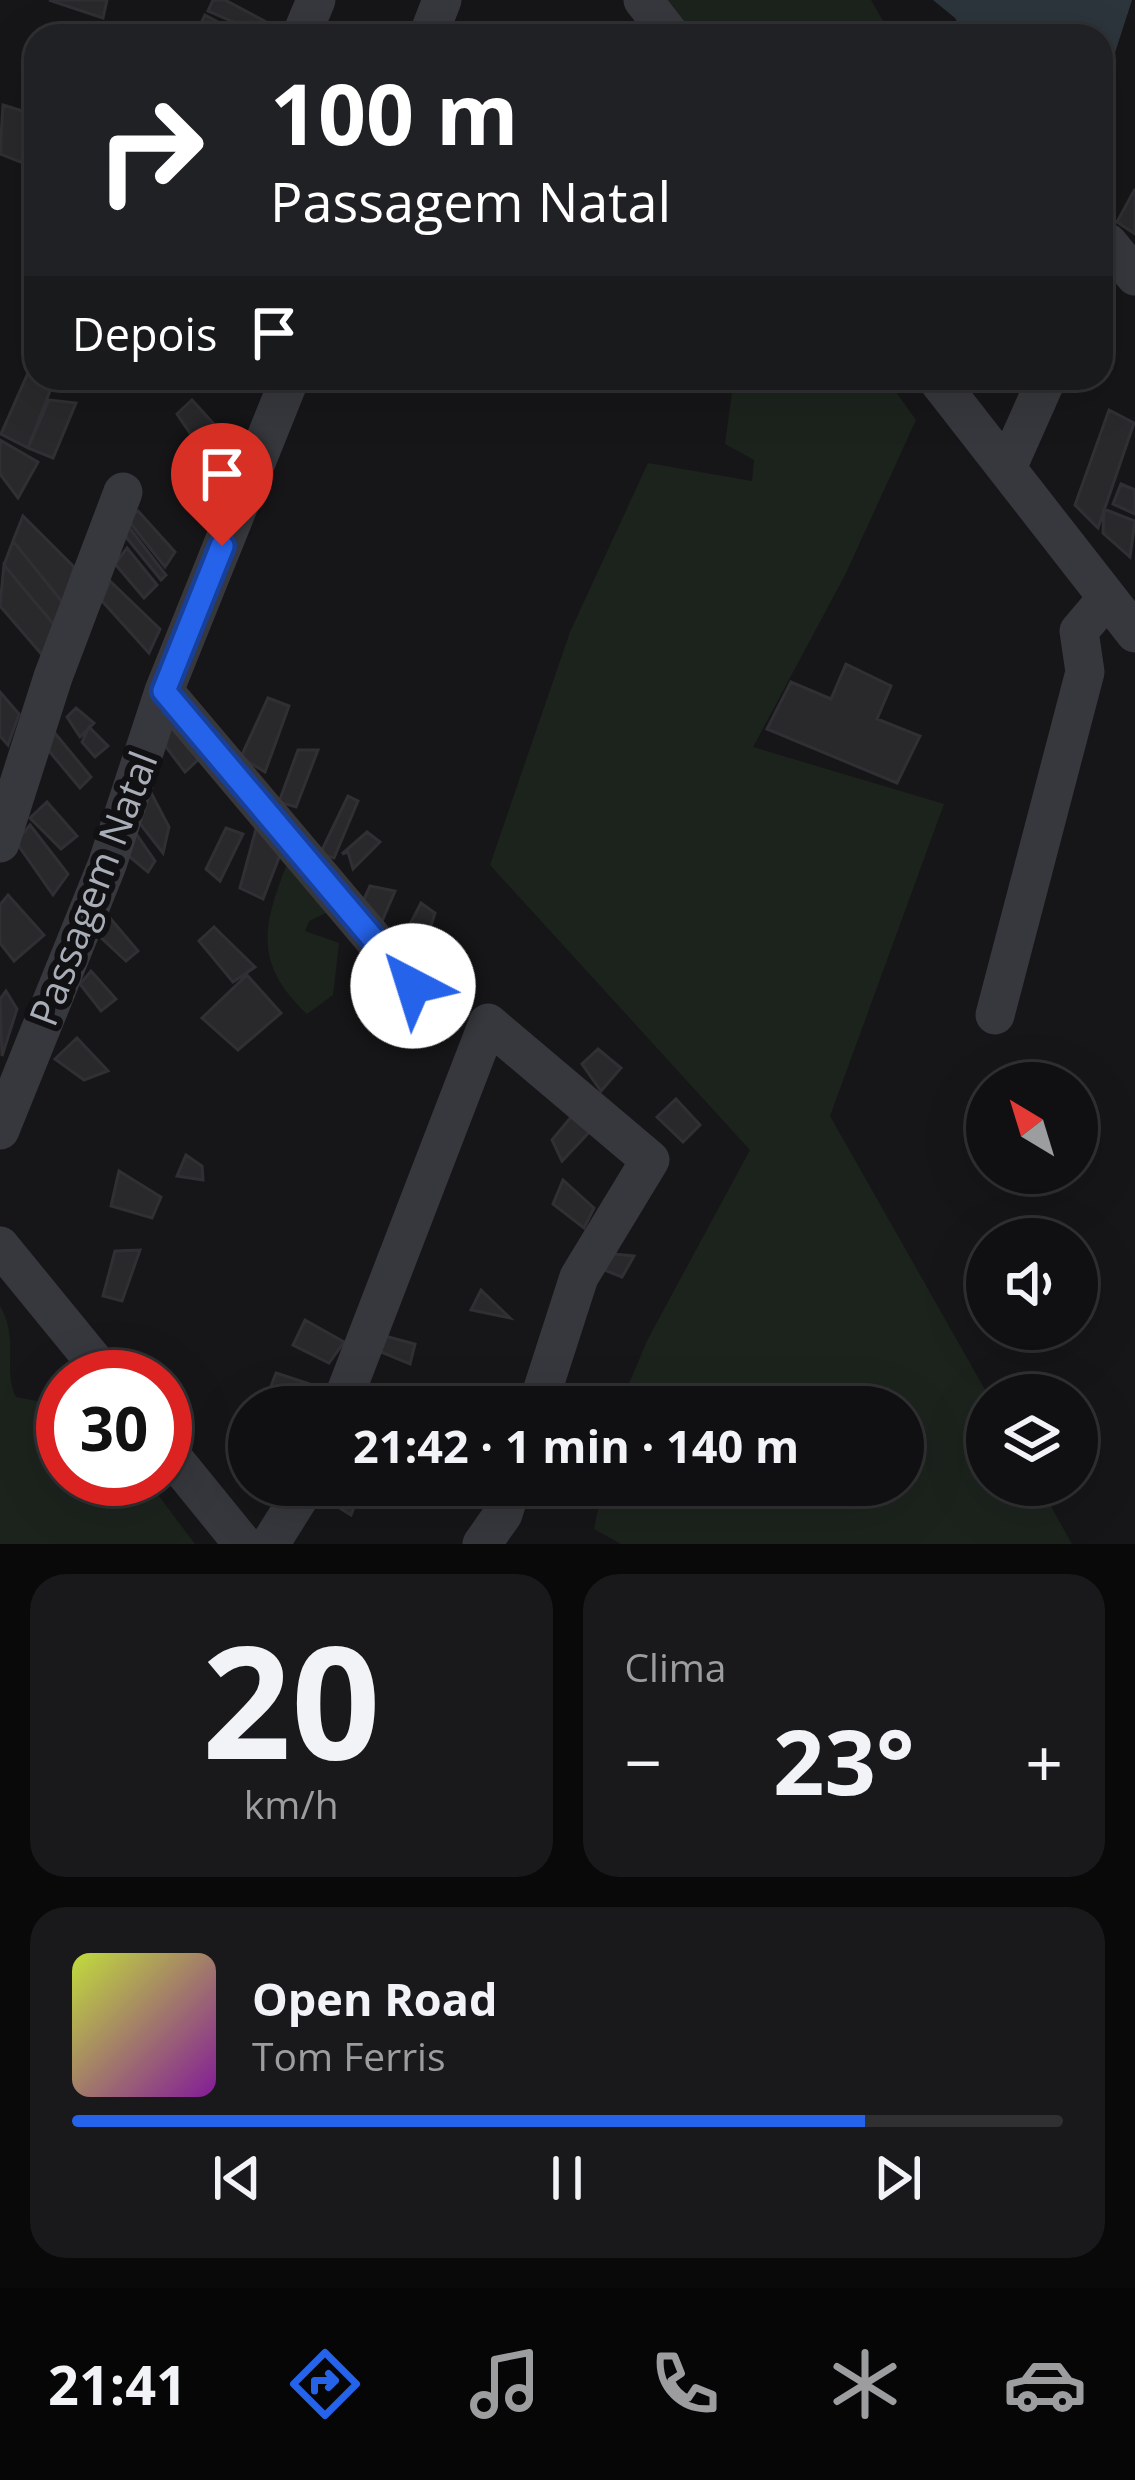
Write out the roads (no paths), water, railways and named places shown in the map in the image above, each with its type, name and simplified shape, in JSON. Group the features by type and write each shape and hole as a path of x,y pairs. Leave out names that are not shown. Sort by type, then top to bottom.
{"street":[{"path":"643,0 662,24"},
{"name":"Passagem Natal","path":"0,1130 107,865 164,691 285,390"},
{"path":"945,390 1135,633"},
{"path":"1007,468 1042,390"},
{"path":"0,843 53,677 123,492"},
{"path":"995,1015 1085,672 1078,631 1106,598"},
{"path":"164,691 413,986"},
{"path":"348,1386 488,1023 650,1160 579,1277 544,1386"},
{"path":"0,1246 85,1350"},
{"path":"192,1481 243,1544"},
{"path":"270,1544 294,1506"},
{"path":"482,1544 505,1506"}]}
